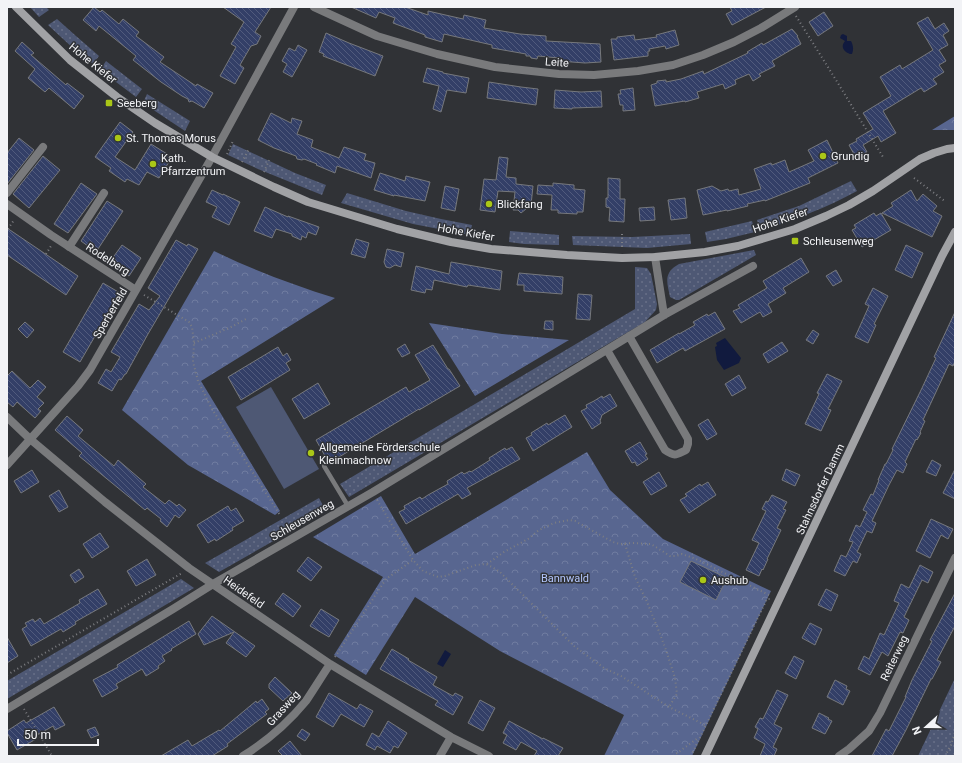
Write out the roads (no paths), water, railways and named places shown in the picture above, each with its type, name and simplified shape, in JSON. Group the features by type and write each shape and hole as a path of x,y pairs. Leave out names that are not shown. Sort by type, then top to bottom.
{"street":[{"name":"Hohe Kiefer","path":"16,7 70,60 117,97 155,123 212,157 308,202 383,226 480,247 567,255 622,258 655,257 738,246 795,228 826,216 873,191 920,159 934,153 955,148"},
{"path":"212,157 294,7"},
{"name":"Leite","path":"314,7 377,36 437,54 496,67 559,74 594,75 638,71 672,65 703,55 734,42 761,28 793,8"},
{"path":"7,193 43,147"},
{"name":"Sperberfeld","path":"7,465 78,386 86,375 212,157"},
{"name":"Rodelberg","path":"69,247 104,193"},
{"name":"Rodelberg","path":"7,204 69,247 136,290"},
{"name":"Stahnsdorfer Damm","path":"705,756 942,256 955,232"},
{"path":"655,257 664,315 753,266"},
{"name":"Schleusenweg","path":"7,709 213,584 373,492 664,315"},
{"path":"607,350 665,450 676,455 686,450 688,438 629,336"},
{"name":"Heidefeld","path":"7,417 30,439 105,502 190,568 330,664 451,736 489,756"},
{"name":"Reiterweg","path":"839,756 849,749 868,731 880,713 955,558"},
{"name":"Grasweg","path":"243,756 260,746 289,720 306,700 330,664"},
{"path":"440,756 451,736"}],"lane":[{"path":"324,466 348,506"}],"place":[{"name":"Seeberg","path":"109,103"},
{"name":"St. Thomas Morus","path":"118,138"},
{"name":"Grundig","path":"823,156"},
{"name":"Kath. Pfarrzentrum","path":"153,164"},
{"name":"Blickfang","path":"489,204"},
{"name":"Schleusenweg","path":"795,241"},
{"name":"Allgemeine Förderschule Kleinmachnow","path":"311,453"},
{"name":"Aushub","path":"703,580"}],"park label":[{"name":"Bannwald","path":"565,578"}]}
